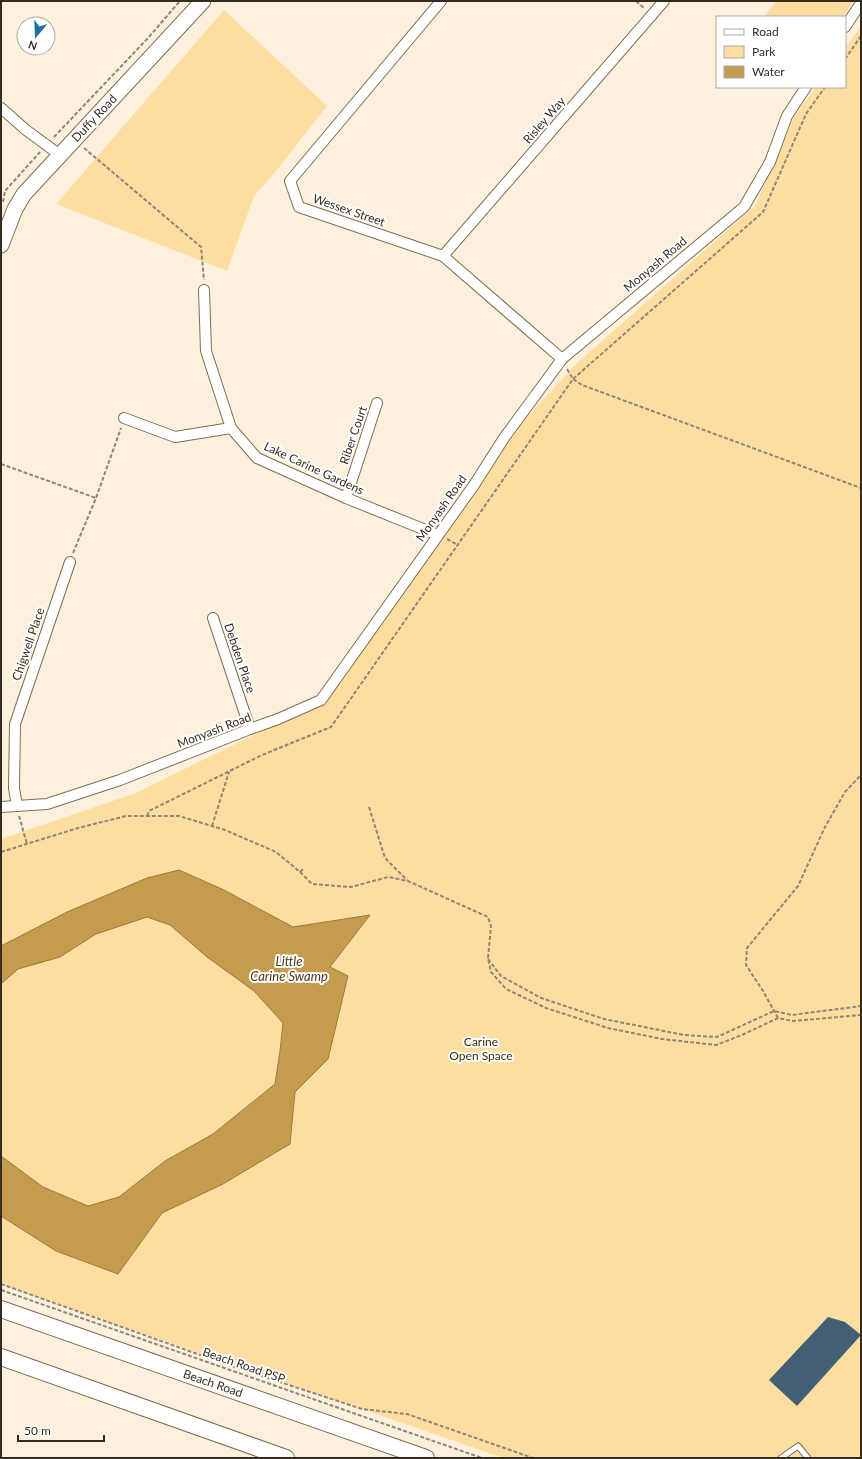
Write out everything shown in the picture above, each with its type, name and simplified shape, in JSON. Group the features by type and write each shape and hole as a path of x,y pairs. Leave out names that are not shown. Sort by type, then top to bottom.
{"main road":[{"name":"Duffy Road","path":"1,245 15,209 24,194 203,1"},
{"name":"Beach Road","path":"1,1309 426,1458"},
{"path":"1,1357 286,1458"}],"street":[{"name":"Wessex Street","path":"441,1 290,181 299,206 443,256 562,359"},
{"name":"Risley Way","path":"443,256 664,1"},
{"path":"846,26 861,3"},
{"name":"Monyash Road","path":"1,806 47,804 120,780 250,729 278,720 321,700 474,485 504,438 562,359 744,207 770,162 787,116 805,88"},
{"path":"1,108 8,116 60,155"},
{"name":"Lake Carine Gardens","path":"204,290 206,351 231,428 257,458 346,498 438,534"},
{"name":"Riber Court","path":"346,498 377,403"},
{"path":"124,418 175,437 231,428"},
{"name":"Chigwell Place","path":"17,806 14,788 15,724 70,562"},
{"name":"Debden Place","path":"212,618 250,729"}],"lane":[{"path":"781,1458 798,1446 808,1458"}],"path":[{"path":"2,205 6,190 46,145 148,38 180,1"},
{"path":"846,58 861,36"},
{"path":"147,816 149,811 262,755 331,727 573,379 763,212 806,114 824,88"},
{"path":"85,148 201,246 204,290"},
{"path":"562,359 573,379 582,385 861,488"},
{"path":"70,562 96,498 124,418"},
{"path":"1,464 96,498"},
{"path":"212,826 229,772"},
{"path":"778,1018 746,965 747,948 798,886 825,827 845,792 861,775"},
{"path":"17,806 27,844"},
{"path":"369,807 385,858 408,880"},
{"path":"1,852 78,828 126,816 179,816 225,830 276,852 312,884 351,887 388,877 408,880 488,916 491,926 488,958 491,972 506,989 546,1008 608,1028 662,1039 716,1045 742,1036 778,1018 792,1021 861,1015"},
{"path":"300,872 304,868"},
{"path":"488,958 501,976 541,998 604,1019 684,1035 717,1038 774,1011 792,1015 861,1006"},
{"path":"1,1284 234,1367 362,1409 407,1414 533,1458"},
{"name":"Beach Road PSP","path":"1,1290 482,1458"}],"green space":[{"path":"777,1 854,1 844,16 764,16"},
{"path":"224,10 327,106 273,175 254,196 227,271 56,204"},
{"name":"Carine Open Space","path":"861,26 861,1458 503,1458 1,1284 1,839 136,793 326,699 512,433 577,363 755,206 793,119 815,88 846,88 846,47"}],"water":[{"name":"Little Carine Swamp","path":"179,870 224,890 293,927 370,915 330,967 348,976 328,1059 295,1092 290,1144 223,1184 162,1213 118,1274 56,1251 1,1216 1,1156 43,1187 88,1206 119,1197 165,1161 213,1134 275,1084 283,1023 254,991 207,957 170,925 147,917 96,934 60,957 18,969 1,984 1,946 67,912 147,878"}],"building":[{"path":"828,1317 845,1322 861,1335 797,1406 769,1380"}]}
